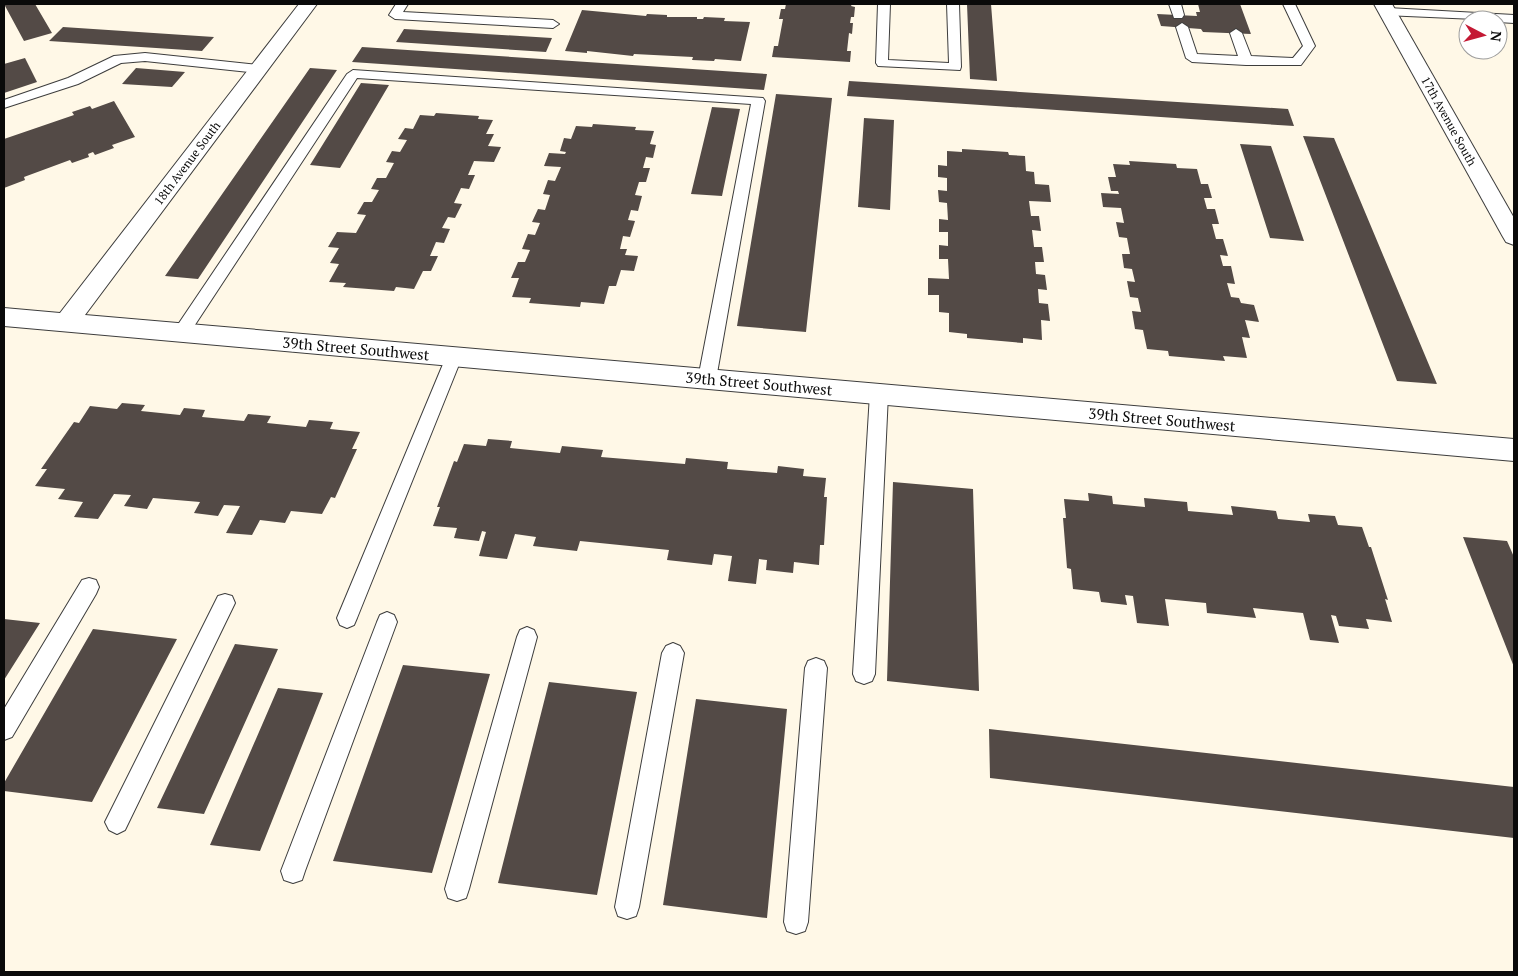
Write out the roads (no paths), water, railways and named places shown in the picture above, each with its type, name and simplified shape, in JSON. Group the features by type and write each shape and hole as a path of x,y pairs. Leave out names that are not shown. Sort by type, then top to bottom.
{"street":[{"name":"18th Avenue South","path":"66,323 308,4"},
{"name":"17th Avenue South","path":"1385,8 1514,238"},
{"name":"39th Street Southwest","path":"6,321 66,323 1514,450"}],"lane":[{"path":"402,4 395,14 553,24"},
{"path":"884,4 882,62 955,67 953,4"},
{"path":"1179,15 1192,58 1296,62 1308,46 1289,4"},
{"path":"1385,8 1514,19"},
{"path":"1236,33 1246,61"},
{"path":"4,104 73,81 118,59 145,57 259,69"},
{"path":"181,333 353,74 758,101 708,379"},
{"path":"347,618 454,357"},
{"path":"864,674 879,394"},
{"path":"4,728 89,587"},
{"path":"118,822 225,603"},
{"path":"293,871 387,622"},
{"path":"458,889 527,637"},
{"path":"627,907 673,653"},
{"path":"796,922 816,668"}]}
